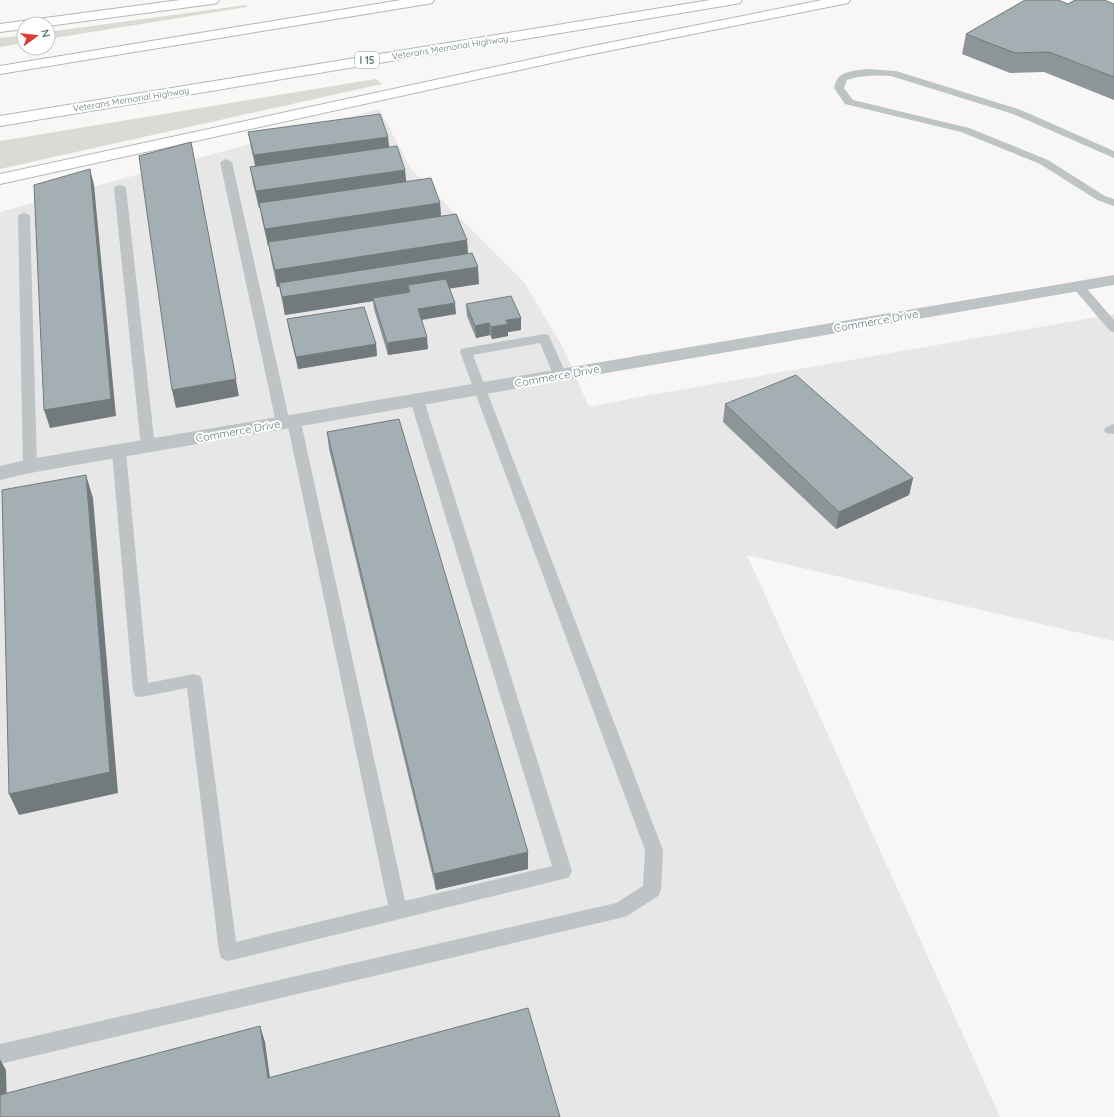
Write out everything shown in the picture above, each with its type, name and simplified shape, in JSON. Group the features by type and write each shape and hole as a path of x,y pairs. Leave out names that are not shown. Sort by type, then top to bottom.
{"highway":[{"path":"56,20 212,0"},
{"path":"0,70 428,0"},
{"name":"Veterans Memorial Highway","path":"0,121 735,0"},
{"path":"0,179 240,128 583,52 843,0"},
{"path":"0,28 16,26"}],"street":[{"name":"Commerce Drive","path":"0,473 30,466 119,452 1114,280"}],"lane":[{"path":"1114,155 1017,112 892,73 871,71 859,73 843,78 839,88 849,102 965,130 1044,162 1101,198 1114,204"},
{"path":"226,162 289,422 398,911"},
{"path":"120,188 148,447"},
{"path":"24,216 30,466"},
{"path":"1078,286 1114,328"},
{"path":"0,1054 620,910 652,890 654,850 479,390 466,352 544,338 560,376"},
{"path":"119,452 141,691 194,680 228,952 563,871 417,400"}],"shaded area":[{"path":"246,5 247,7 56,38 56,31"},
{"path":"16,36 16,44 0,47 0,38"},
{"path":"376,79 382,84 0,169 0,141"},
{"path":"379,109 411,169 524,282 562,346 589,407 1114,314 1114,641 747,555 1000,1117 0,1117 0,212"}],"building":[{"path":"1025,0 1058,0 1068,4 1075,0 1104,0 1114,4 1114,77 1049,52 1015,53 966,34"},
{"path":"380,114 388,137 254,155 248,132"},
{"path":"191,142 236,379 172,390 139,156"},
{"path":"397,146 405,170 256,191 250,167"},
{"path":"90,169 111,399 44,410 34,185"},
{"path":"431,178 440,203 265,229 259,203"},
{"path":"456,214 467,240 275,270 268,242"},
{"path":"472,253 478,267 282,297 279,283"},
{"path":"446,279 455,303 418,309 427,337 387,343 373,298 410,292 408,285"},
{"path":"511,296 521,318 506,320 508,324 491,327 489,323 475,326 466,304"},
{"path":"364,307 376,344 296,357 287,319"},
{"path":"796,375 913,478 839,512 725,404"},
{"path":"399,419 528,852 434,874 327,432"},
{"path":"86,475 110,772 9,794 2,490"},
{"path":"528,1008 560,1117 0,1117 0,1095 260,1026 268,1078"}]}
